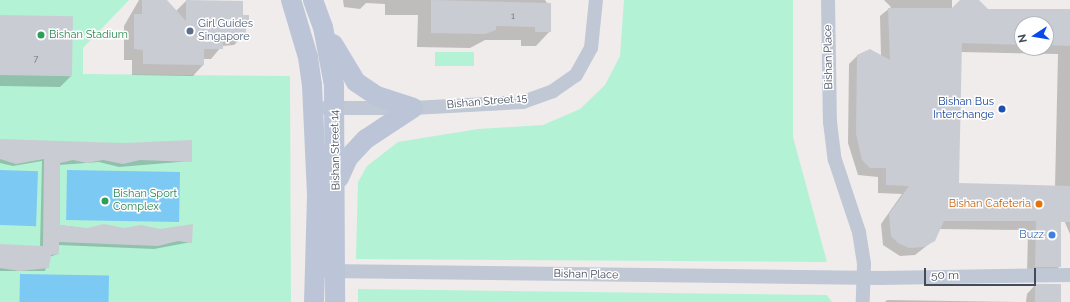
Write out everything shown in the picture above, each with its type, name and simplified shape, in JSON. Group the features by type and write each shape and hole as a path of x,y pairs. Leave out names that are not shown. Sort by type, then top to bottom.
{"street":[{"name":"Bishan Street 14","path":"291,0 308,57 317,196 315,293"},
{"name":"Bishan Street 14","path":"313,0 323,27 335,108 335,302"},
{"name":"Bishan Street 15","path":"312,107 413,108 523,102 554,91 576,75 591,48 596,0"},
{"name":"Bishan Place","path":"828,0 830,122 835,160 859,232 864,278 863,302"},
{"path":"323,27 356,82 377,96 413,108"},
{"path":"336,184 348,158 366,139 413,108"},
{"name":"Bishan Place","path":"315,293 324,271 335,270 944,278 956,282 1070,284"},
{"name":"Bishan Place","path":"944,278 955,274 1070,275"}],"green space":[{"name":"Bishan Sport Complex","path":"0,0 129,0 83,48 83,74 290,76 291,302 0,302"},
{"path":"624,0 793,0 793,137 827,262 356,259 358,182 367,166 398,142 478,129 543,125 580,109 605,85 620,56"},
{"path":"435,52 474,52 474,66 435,66"},
{"path":"358,289 827,295 832,302 358,302"}],"water":[{"path":"0,170 38,171 36,226 0,225"},
{"path":"67,170 180,172 179,222 66,220"},
{"path":"20,274 109,276 109,302 20,302"}],"building":[{"name":"Girl Guides Singapore","path":"142,0 167,0 186,21 186,0 243,1 243,15 249,15 249,26 245,27 246,35 223,35 223,49 204,49 204,65 143,64 143,50 134,49 134,14 142,14"},
{"path":"431,0 551,3 551,32 535,32 535,27 496,26 496,30 485,34 431,33"},
{"path":"960,0 979,0 988,9 1070,9 1070,46 1054,45 1054,16 1014,16 1014,45 962,43 959,183 1070,186 1070,222 1061,222 1061,267 1035,267 1036,221 944,221 935,241 924,247 909,248 898,243 891,236 889,214 909,186 886,185 886,168 870,168 862,160 856,134 857,55 870,49 890,60 888,8 952,8"},
{"path":"0,15 73,16 72,76 0,75"},
{"path":"0,139 123,143 192,140 192,162 140,160 123,164 103,160 87,163 73,160 60,163 60,225 87,228 104,224 124,228 141,225 160,229 193,224 192,243 178,241 158,246 59,242 59,254 51,255 49,268 20,271 0,268 0,244 43,246 44,159 16,164 0,159"},
{"path":"1035,284 1061,284 1061,302 1035,302"}],"place":[{"name":"Girl Guides Singapore","path":"190,31"},
{"name":"Bishan Stadium","path":"41,35"},
{"name":"Bishan Bus Interchange","path":"1002,109"},
{"name":"Bishan Sport Complex","path":"105,201"},
{"name":"Bishan Cafeteria","path":"1039,204"},
{"name":"Buzz","path":"1052,235"}]}
